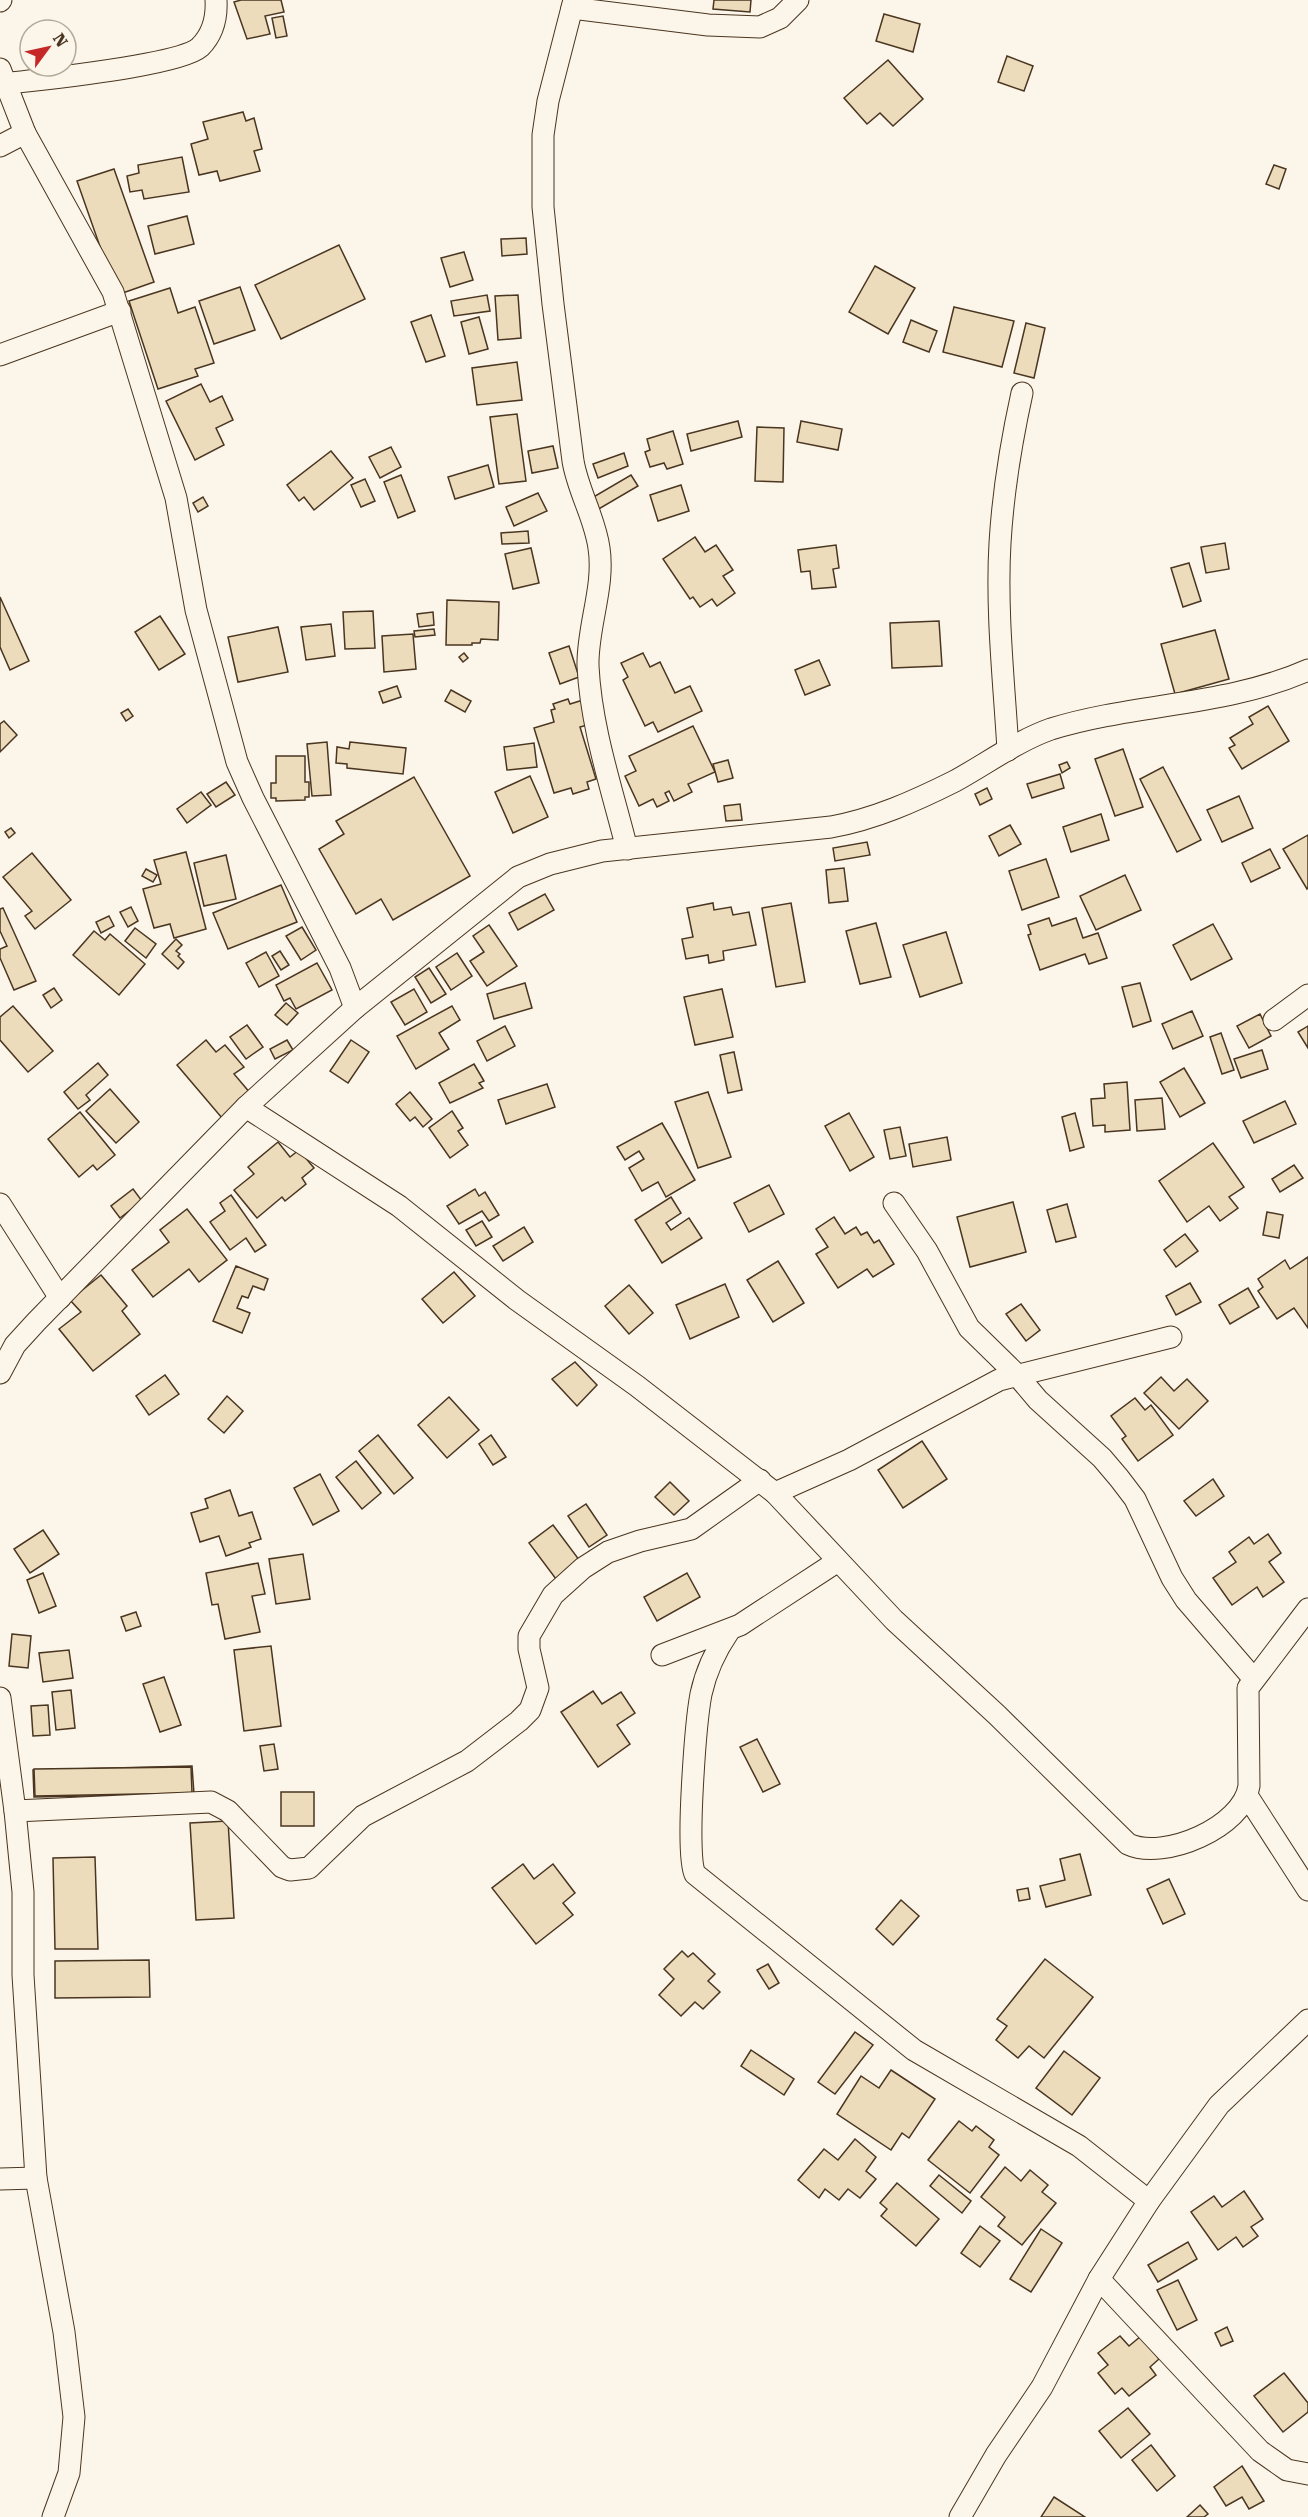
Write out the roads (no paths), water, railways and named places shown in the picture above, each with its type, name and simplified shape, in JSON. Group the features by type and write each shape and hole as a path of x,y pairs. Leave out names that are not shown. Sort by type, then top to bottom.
{"street":[{"path":"216,0 216,22 200,47 171,60 2,76 25,133 57,194 99,264 120,311 176,498 196,610 237,762 267,827 340,968 355,1008"},
{"path":"627,849 591,700 588,663 597,597 600,550 576,480 543,207 543,135 548,101 573,4 708,25 760,27 780,18 798,0"},
{"path":"0,146 25,133"},
{"path":"0,355 120,311"},
{"path":"1008,750 1001,640 1000,546 1010,447 1022,393"},
{"path":"0,1373 8,1348 60,1298 246,1107 355,1008 518,877 550,864 602,851 858,822 893,810 955,781 1008,750 1050,730 1116,714 1260,687 1308,670"},
{"path":"1274,1020 1308,995"},
{"path":"246,1107 399,1206 517,1300 637,1386 768,1486 894,1620 997,1715 1128,1844 1150,1851 1179,1844 1231,1818 1248,1797"},
{"path":"894,1203 927,1251 969,1328 1016,1374 1038,1400 1102,1458 1135,1499 1172,1578 1186,1600 1253,1678"},
{"path":"0,1204 60,1298"},
{"path":"10,1801 211,1802 228,1811 282,1867 290,1870 309,1868 363,1816 467,1761 530,1710 538,1688 529,1648 529,1636 553,1595 584,1568 608,1552 691,1529 768,1486 849,1460 961,1398 1016,1374 1170,1337"},
{"path":"662,1655 729,1630 838,1561"},
{"path":"1308,1609 1253,1678 1248,1688 1247,1701 1248,1797 1308,1890"},
{"path":"729,1630 716,1651 701,1694 691,1825 690,1860 695,1874 914,2050 1078,2146 1149,2201"},
{"path":"0,1698 22,1892 22,1976 36,2178 64,2332 74,2417 69,2473 53,2517"},
{"path":"960,2517 996,2455 1042,2387 1099,2279 1149,2201 1214,2111 1308,2020"},
{"path":"0,2179 36,2178"},
{"path":"1099,2279 1260,2451 1287,2470 1308,2474"}]}
